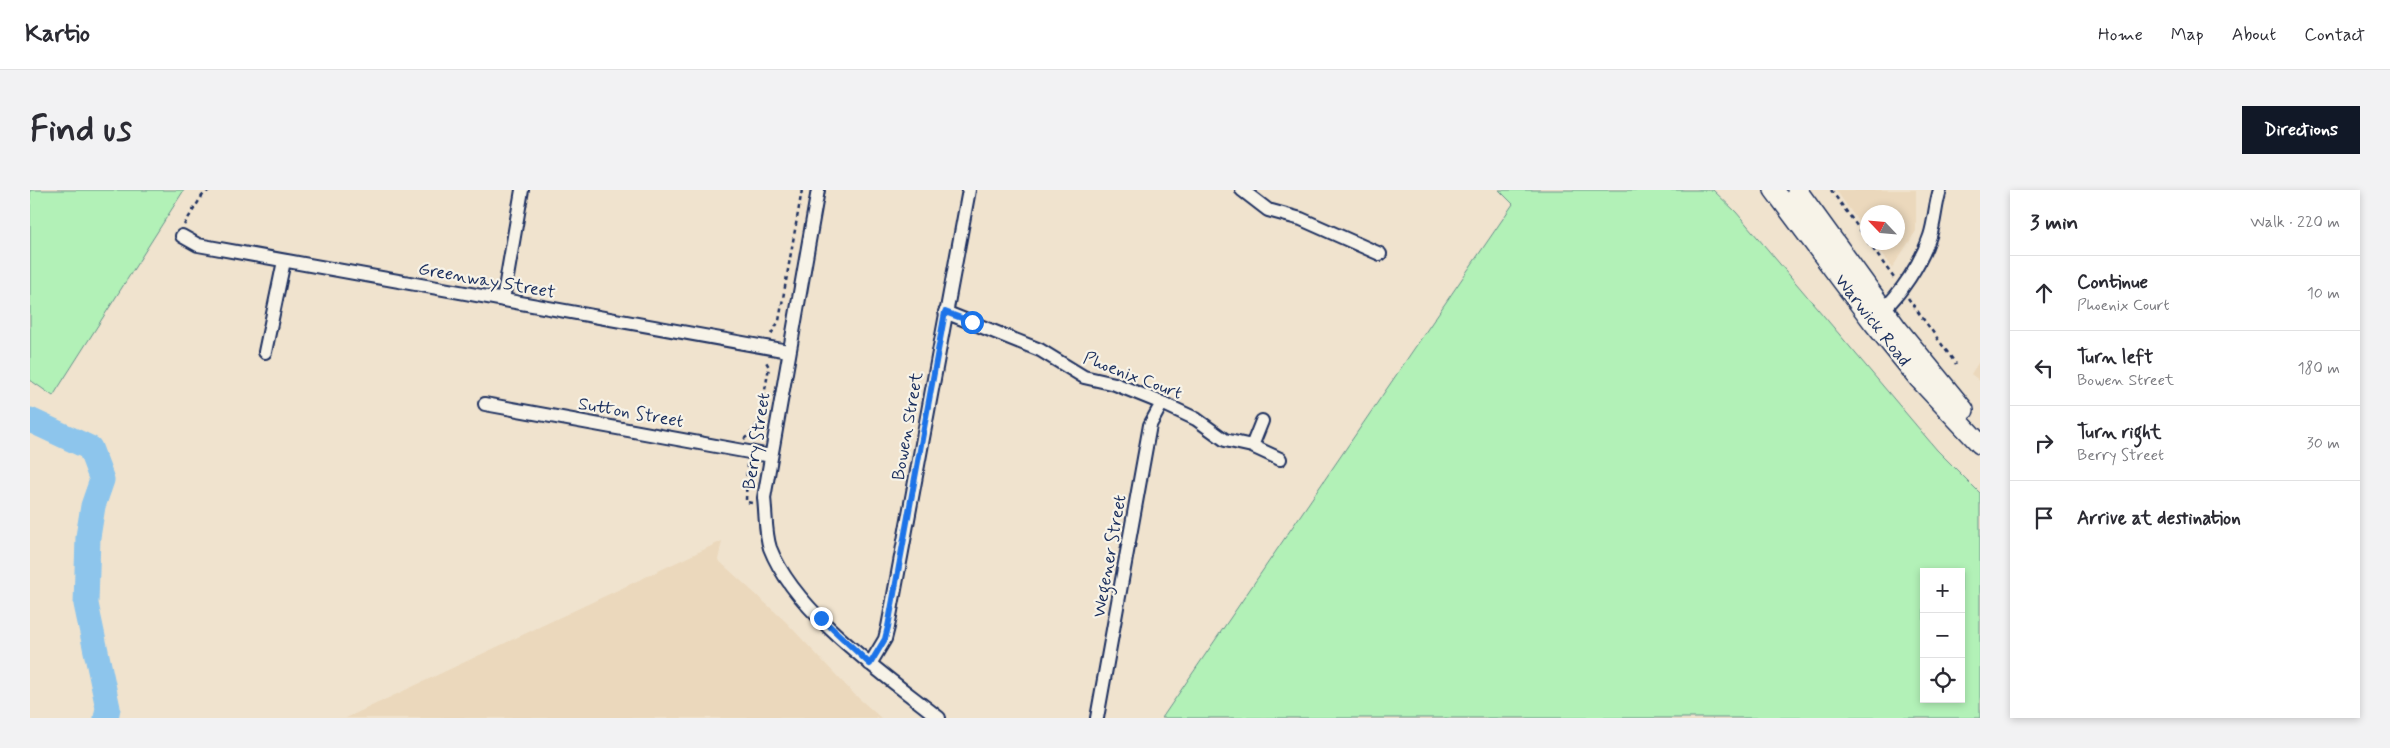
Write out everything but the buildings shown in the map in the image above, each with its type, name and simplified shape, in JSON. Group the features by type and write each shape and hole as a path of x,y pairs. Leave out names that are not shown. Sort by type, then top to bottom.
{"main road":[{"name":"Warwick Road","path":"1774,190 1878,315 1980,427"},
{"name":"Warwick Road","path":"1797,190 1920,379 1980,444"}],"street":[{"path":"503,300 522,190"},
{"name":"Berry Street","path":"818,190 770,456 765,505 770,547 785,575 809,607 870,664 939,718"},
{"name":"Bowen Street","path":"870,664 885,639 888,627 969,190"},
{"path":"1242,190 1268,210 1301,219 1380,254"},
{"path":"1878,315 1901,288 1924,251 1931,235 1940,190"},
{"name":"Greenway Street","path":"182,236 198,245 788,351"},
{"path":"265,352 284,261"},
{"name":"Phoenix Court","path":"945,312 1040,350 1084,377 1115,384 1162,403 1196,419 1225,440 1252,446 1280,459"},
{"name":"Wegener Street","path":"1097,718 1150,425 1162,403"},
{"name":"Sutton Street","path":"485,404 770,456"},
{"path":"1252,446 1262,421"}],"path":[{"path":"182,236 185,220 209,190"},
{"path":"765,505 746,502 748,465 740,460 745,437 753,431 760,419 769,367 764,358 759,357 760,346 762,337 769,338 779,321 802,190"},
{"path":"1831,190 1860,231"},
{"path":"1874,250 1956,364"}],"shaded area":[{"path":"1836,190 1916,190 1916,231 1905,248 1905,205 1860,205 1860,224"},
{"path":"1879,250 1904,250 1892,268"},
{"path":"1980,360 1980,381 1971,374"},
{"path":"722,541 718,560 785,621 854,694 881,718 346,718"}],"green space":[{"path":"30,190 184,190 53,396 30,380"},
{"path":"1499,190 1713,190 1736,212 1937,450 1980,493 1980,718 1162,718 1513,204"}],"waterway":[{"path":"30,420 90,448 102,480 93,506 88,537 86,604 108,708 106,718"}],"route":[{"path":"821,618 870,664 885,639 888,627 945,312 972,322"}]}
